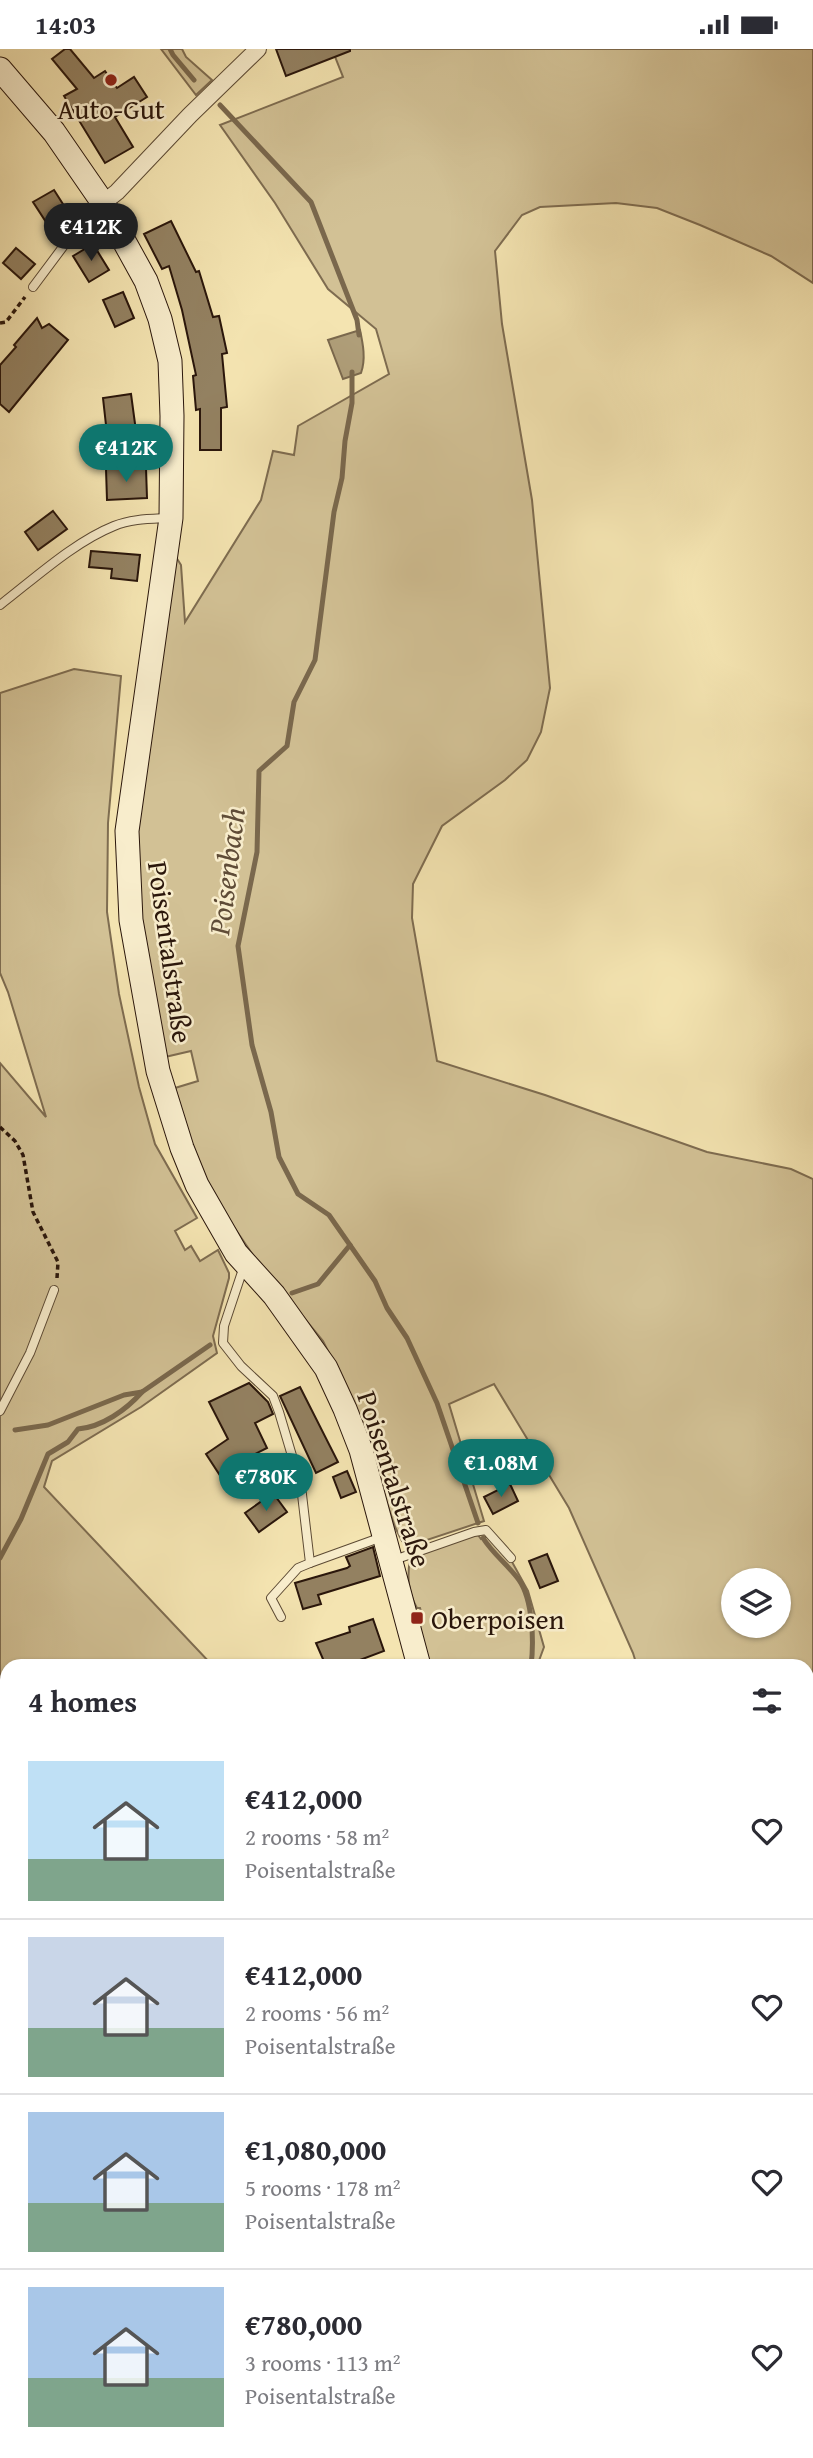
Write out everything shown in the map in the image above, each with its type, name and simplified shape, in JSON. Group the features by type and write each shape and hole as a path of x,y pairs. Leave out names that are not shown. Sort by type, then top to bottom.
{"main road":[{"name":"Poisentalstraße","path":"0,69 54,132 103,203 146,281 160,319 170,361 171,518 127,831 131,920 158,1071 182,1148 197,1185 236,1253 274,1295 326,1368 345,1409 361,1450 417,1659"}],"street":[{"path":"103,203 258,49"}],"lane":[{"path":"33,286 80,225 103,203"},
{"path":"0,605 74,549 113,526 143,518 171,518"},
{"path":"245,1263 227,1315 223,1343 241,1366 273,1396 301,1486 310,1563"},
{"path":"0,1411 30,1353 54,1290"},
{"path":"391,1561 486,1530 512,1558"},
{"path":"281,1617 271,1598 298,1568 385,1536"}],"path":[{"path":"0,323 6,322 33,286"},
{"path":"0,1127 15,1140 23,1155 33,1212 58,1262 54,1290"}],"shaded area":[{"path":"161,49 182,49 186,57 212,80 196,95"},
{"path":"332,49 813,49 813,283 771,256 700,225 657,208 616,203 540,207 522,215 495,251 502,324 532,500 550,688 541,732 527,760 505,780 442,826 413,884 412,918 437,1061 545,1095 707,1152 791,1169 813,1179 813,1659 635,1659 569,1508 494,1384 449,1404 484,1521 409,1546 402,1541 350,1395 323,1341 255,1258 221,1208 197,1161 175,1088 198,1081 191,1051 165,1057 145,951 139,890 137,828 176,557 181,565 185,622 261,500 273,451 294,455 298,426 389,374 376,329 328,289 275,203 220,125 343,77"},
{"path":"360,330 363,368 361,373 343,379 328,340"},
{"path":"74,669 121,676 108,823 107,912 119,994 139,1087 155,1144 197,1218 175,1231 185,1250 191,1246 200,1261 218,1250 229,1273 213,1336 217,1353 141,1407 52,1461 44,1487 206,1659 0,1659 0,1063 46,1117 0,973 0,693"},
{"path":"478,1535 481,1539 488,1536 511,1560 528,1591 544,1647 540,1659 425,1659 419,1634 422,1615 414,1602 409,1584 410,1559 463,1537"}],"building":[{"path":"65,49 70,49 94,78 105,71 117,88 134,77 147,97 115,117 133,147 105,163 64,96 77,89 52,59"},
{"path":"276,49 350,49 350,51 286,76"},
{"path":"54,190 68,212 48,225 33,202"},
{"path":"171,221 196,272 199,271 213,317 219,316 227,353 222,354 227,407 221,408 221,450 200,450 200,409 196,410 193,376 196,375 182,310 169,266 162,269 144,234"},
{"path":"93,244 109,270 89,282 73,256"},
{"path":"16,248 35,264 21,279 3,263"},
{"path":"123,292 134,318 115,327 103,300"},
{"path":"37,318 42,328 49,324 68,340 9,412 0,404 0,365"},
{"path":"131,394 136,431 107,434 103,398"},
{"path":"146,468 147,498 107,500 106,469"},
{"path":"53,511 67,529 38,550 25,532"},
{"path":"91,551 140,555 137,581 111,578 112,569 89,567"},
{"path":"249,1383 268,1402 273,1414 255,1423 267,1448 239,1462 243,1467 223,1480 206,1454 228,1439 209,1402"},
{"path":"300,1387 338,1462 316,1473 280,1396"},
{"path":"347,1471 356,1492 341,1498 333,1477"},
{"path":"510,1484 518,1501 493,1514 484,1497"},
{"path":"273,1493 287,1512 259,1532 245,1513"},
{"path":"373,1547 380,1576 318,1595 321,1604 303,1609 295,1583 347,1568 350,1566 346,1557"},
{"path":"547,1554 558,1581 540,1588 529,1561"},
{"path":"373,1619 384,1651 363,1659 323,1659 316,1643 350,1632 349,1627"}],"waterway":[{"name":"Poisenbach","path":"170,49 194,80"},
{"name":"Poisenbach","path":"220,105 311,202 357,320 359,335"},
{"name":"Poisenbach","path":"352,372 352,403 342,478 334,512 315,660 294,702 287,746 259,771 257,852 238,946 252,1045 271,1112 279,1157 298,1194 329,1215 375,1281 387,1308 407,1338 437,1403 478,1523"},
{"path":"292,1293 318,1284 350,1245"},
{"path":"15,1430 48,1425 124,1395 142,1392 210,1345"},
{"path":"0,1558 21,1519 48,1454 68,1442 78,1429 113,1417 142,1392"},
{"name":"Poisenbach","path":"483,1538 524,1588 531,1622 531,1659"}],"place":[{"name":"Auto-Gut","path":"111,80"},
{"name":"Oberpoisen","path":"417,1618"}]}
